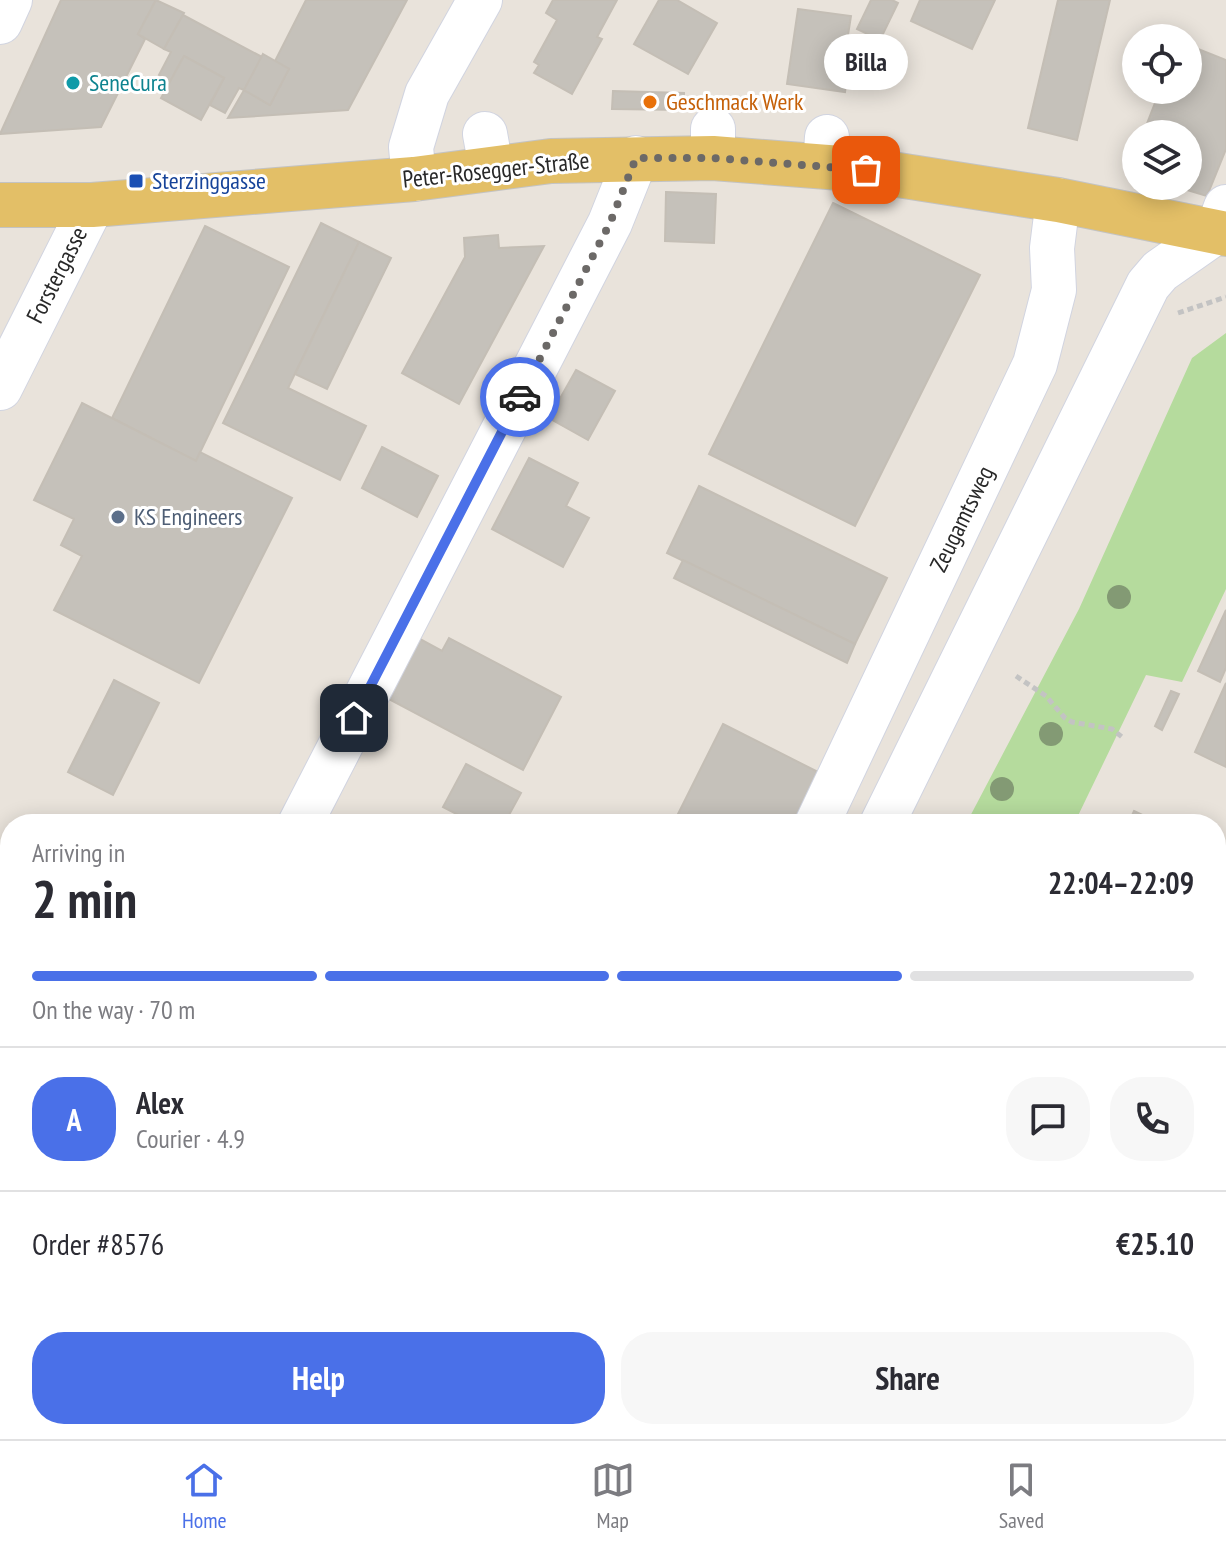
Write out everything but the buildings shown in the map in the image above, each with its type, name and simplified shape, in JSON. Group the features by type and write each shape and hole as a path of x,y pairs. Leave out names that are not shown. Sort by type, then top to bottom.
{"main road":[{"name":"Peter-Rosegger-Straße","path":"0,205 92,205 414,179 488,151 551,161 636,158 713,144 826,152 922,164 1002,179 1058,200 1223,224"}],"street":[{"path":"0,22 10,0"},
{"path":"414,179 411,147 427,94 480,0"},
{"path":"305,814 610,223 636,158"},
{"name":"Zeugamtsweg","path":"822,814 1035,364 1054,290 1052,248 1058,200"},
{"name":"Forstergasse","path":"0,388 92,205"},
{"path":"887,814 1148,285 1160,271 1223,224"}],"path":[{"path":"1016,676 1046,696 1065,718 1112,729 1122,737"}],"green space":[{"path":"1226,333 1226,589 1182,682 1146,675 1079,814 971,814 1079,609 1192,358"}],"way so far":[{"path":"520,397 610,223 636,158 713,158 866,170"}],"place":[{"name":"SeneCura","path":"73,83"},
{"name":"Geschmack Werk","path":"650,102"},
{"name":"Billa","path":"866,170"},
{"name":"Sterzinggasse","path":"136,181"},
{"name":"KS Engineers","path":"118,517"}],"route":[{"path":"354,718 520,397"}]}
